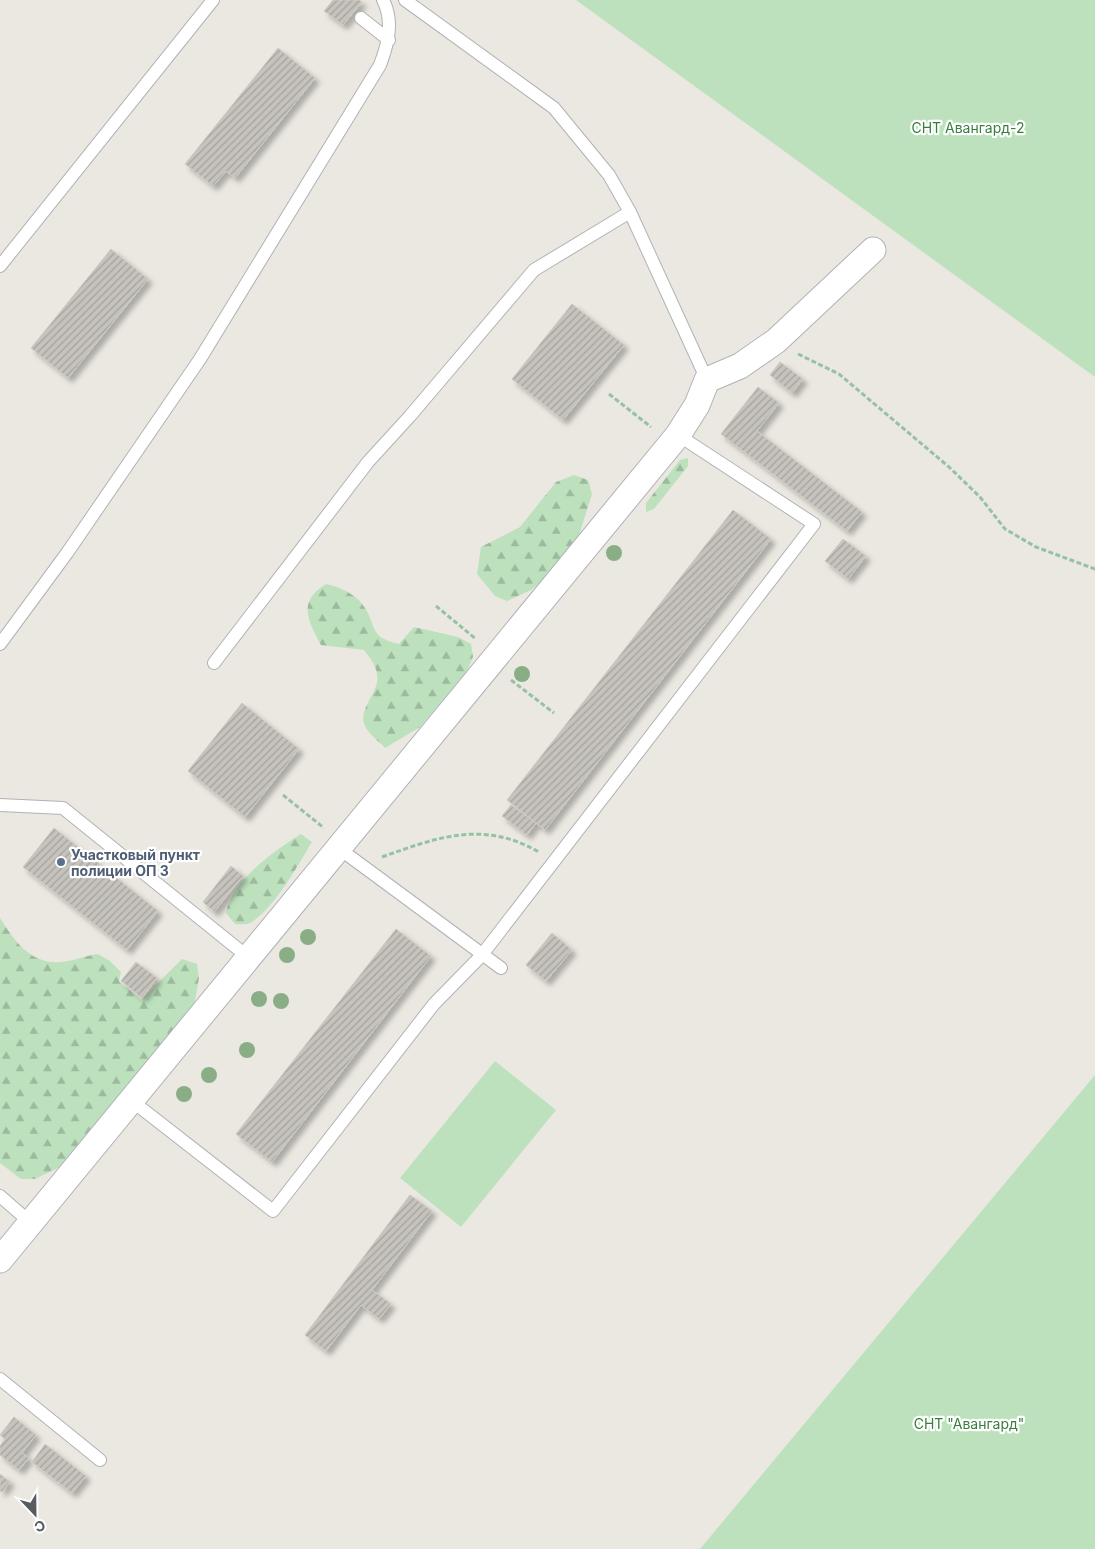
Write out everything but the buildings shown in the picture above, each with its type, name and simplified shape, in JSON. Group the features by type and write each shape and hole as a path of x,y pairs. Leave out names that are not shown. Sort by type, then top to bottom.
{"street":[{"path":"0,1260 132,1102 248,957 674,439 697,406 707,380 740,366 776,342 873,250"}],"lane":[{"path":"0,266 213,0"},
{"path":"0,644 66,553 200,359 380,65 389,40 387,8 383,0"},
{"path":"405,0 554,108 609,175 630,212 707,380"},
{"path":"361,18 389,40"},
{"path":"214,663 368,462 410,416 534,270 630,212"},
{"path":"132,1102 273,1211 434,1004 481,956 814,524 674,439"},
{"path":"0,805 63,808 248,957"},
{"path":"340,845 361,865 481,956 501,968"},
{"path":"0,1196 31,1223"},
{"path":"0,1379 100,1460"}],"path":[{"path":"776,342 839,374 949,466 980,497 1005,529 1036,547 1095,569"},
{"path":"609,394 674,439"},
{"path":"436,606 554,713"},
{"path":"283,795 340,845"},
{"path":"361,865 455,834 491,834 520,841 554,861"}],"green space":[{"name":"СНТ Авангард-2","path":"576,0 1095,0 1095,377"},
{"path":"688,458 688,466 654,509 646,512 646,503 680,460"},
{"path":"574,475 588,480 592,494 579,535 554,571 531,590 507,601 495,596 477,574 481,547 520,527 556,482"},
{"path":"326,584 346,591 359,600 367,611 377,633 389,641 399,644 414,627 458,637 471,644 473,657 467,671 420,727 385,748 368,731 363,721 377,681 372,661 364,650 321,645 309,619 308,605 311,598"},
{"path":"301,834 312,842 293,874 268,908 259,916 250,923 235,924 226,913 230,901 245,878 278,849"},
{"path":"0,918 21,946 35,957 43,960 63,962 98,954 110,961 121,972 119,981 141,1000 182,959 197,964 199,978 194,1006 62,1166 35,1179 21,1179 0,1163"},
{"path":"495,1061 556,1110 461,1227 400,1178"},
{"name":"СНТ \"Авангард\"","path":"1095,1075 1095,1549 700,1549"}],"place":[{"name":"Участковый пункт полиции ОП 3","path":"61,862"}]}
